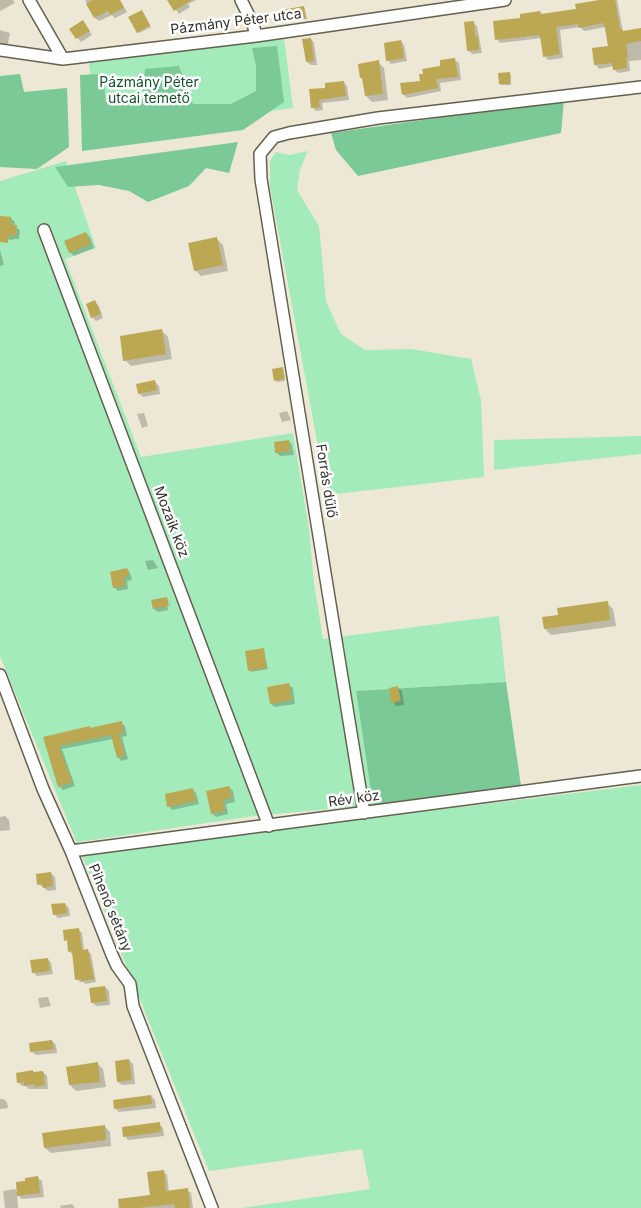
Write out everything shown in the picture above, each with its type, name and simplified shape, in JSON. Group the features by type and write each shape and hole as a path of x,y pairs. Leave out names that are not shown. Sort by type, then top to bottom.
{"street":[{"path":"29,0 63,58"},
{"path":"240,0 253,24 256,36"},
{"name":"Pázmány Péter utca","path":"0,50 63,58 256,36 451,3 505,0"},
{"name":"Forrás dűlő","path":"364,813 261,179 260,154 274,137 288,133 378,118 641,88"},
{"name":"Mozaik köz","path":"44,230 269,826"},
{"name":"Pihenő sétány","path":"0,675 43,789 71,851 112,955 117,966 130,984 133,1006 212,1208"},
{"name":"Rév köz","path":"71,851 641,776"}],"green space":[{"name":"Pázmány Péter utcai temető","path":"284,38 293,108 98,133 89,63"},
{"path":"277,46 284,102 243,130 82,151 80,75 103,74 106,103 142,100 145,69 179,66 193,104 231,104 256,91 256,66 252,48"},
{"path":"20,74 24,92 67,88 69,147 37,169 0,167 0,76"},
{"path":"564,100 561,133 358,176 336,150 331,133"},
{"path":"238,142 229,173 206,168 189,186 148,202 129,191 99,185 68,187 55,167"},
{"path":"308,151 300,169 297,190 319,226 326,301 341,334 365,350 411,349 471,359 481,400 484,477 327,495 270,187 270,161 276,152 290,155"},
{"path":"66,161 96,248 65,259 141,457 293,433 309,529 314,583 323,639 499,616 506,682 356,691 373,805 254,816 79,842 78,846 0,656 0,181"},
{"path":"641,436 641,454 494,470 494,440"},
{"path":"506,682 521,786 373,805 356,691"},
{"path":"641,785 641,1208 242,1208 370,1189 362,1149 209,1171 81,853"}],"building":[{"path":"93,0 120,0 124,8 110,15 108,11 94,18 86,4"},
{"path":"167,0 192,0 174,11"},
{"path":"599,0 615,0 620,29 623,31 641,28 641,41 626,44 627,68 613,70 612,63 594,65 592,48 608,46 604,23 579,28 578,24 556,27 560,54 543,57 540,35 495,40 493,21 520,18 520,14 540,11 541,14 576,9 575,4"},
{"path":"304,6 306,18 279,22 277,11"},
{"path":"142,10 150,25 137,33 128,17"},
{"path":"83,20 90,31 76,39 69,29"},
{"path":"474,21 475,37 478,36 479,50 467,51 464,22"},
{"path":"311,38 314,61 306,62 302,39"},
{"path":"401,40 404,58 386,61 384,43"},
{"path":"455,58 458,77 436,79 438,88 402,95 400,83 420,81 419,74 423,74 422,69 440,66 440,60"},
{"path":"379,60 383,94 365,96 358,64"},
{"path":"510,72 510,84 499,84 498,73"},
{"path":"344,81 346,96 319,100 320,107 311,108 309,89 325,88 325,83"},
{"path":"0,216 11,217 11,224 17,225 16,236 9,235 8,243 0,242"},
{"path":"86,232 91,244 69,253 64,241"},
{"path":"217,237 223,265 194,271 188,243"},
{"path":"95,300 101,314 91,318 86,304"},
{"path":"162,329 166,354 123,361 120,336"},
{"path":"283,367 285,379 274,381 272,369"},
{"path":"155,380 157,390 138,394 136,384"},
{"path":"289,440 290,451 275,453 274,442"},
{"path":"127,568 129,576 124,577 125,586 113,588 110,572"},
{"path":"167,597 169,606 153,609 151,600"},
{"path":"608,601 610,620 544,629 542,617 558,615 557,608"},
{"path":"264,648 267,668 248,671 245,651"},
{"path":"289,683 292,700 270,704 267,687"},
{"path":"398,686 401,701 391,703 389,688"},
{"path":"122,721 124,732 119,734 125,755 117,758 111,735 59,746 72,782 58,787 43,737"},
{"path":"229,786 232,798 223,800 225,811 211,814 206,791"},
{"path":"193,788 196,801 167,807 165,794"},
{"path":"51,872 53,886 43,888 42,884 37,885 36,874"},
{"path":"65,903 67,913 53,915 51,904"},
{"path":"79,928 82,950 88,949 94,979 75,980 72,951 68,952 67,940 64,941 63,930"},
{"path":"48,958 50,971 32,973 30,960"},
{"path":"105,986 107,1001 91,1003 89,988"},
{"path":"52,1040 54,1049 30,1052 29,1043"},
{"path":"129,1059 132,1080 117,1082 115,1061"},
{"path":"98,1062 100,1082 69,1085 66,1067"},
{"path":"33,1070 33,1072 43,1071 45,1085 35,1087 35,1084 24,1086 24,1082 17,1083 16,1073"},
{"path":"151,1095 152,1104 114,1109 113,1100"},
{"path":"160,1122 161,1132 123,1137 122,1127"},
{"path":"105,1125 106,1140 44,1148 42,1133"},
{"path":"164,1170 166,1191 188,1188 190,1208 175,1208 174,1204 119,1208 118,1199 150,1195 147,1172"},
{"path":"38,1176 40,1193 17,1196 16,1182"}]}
